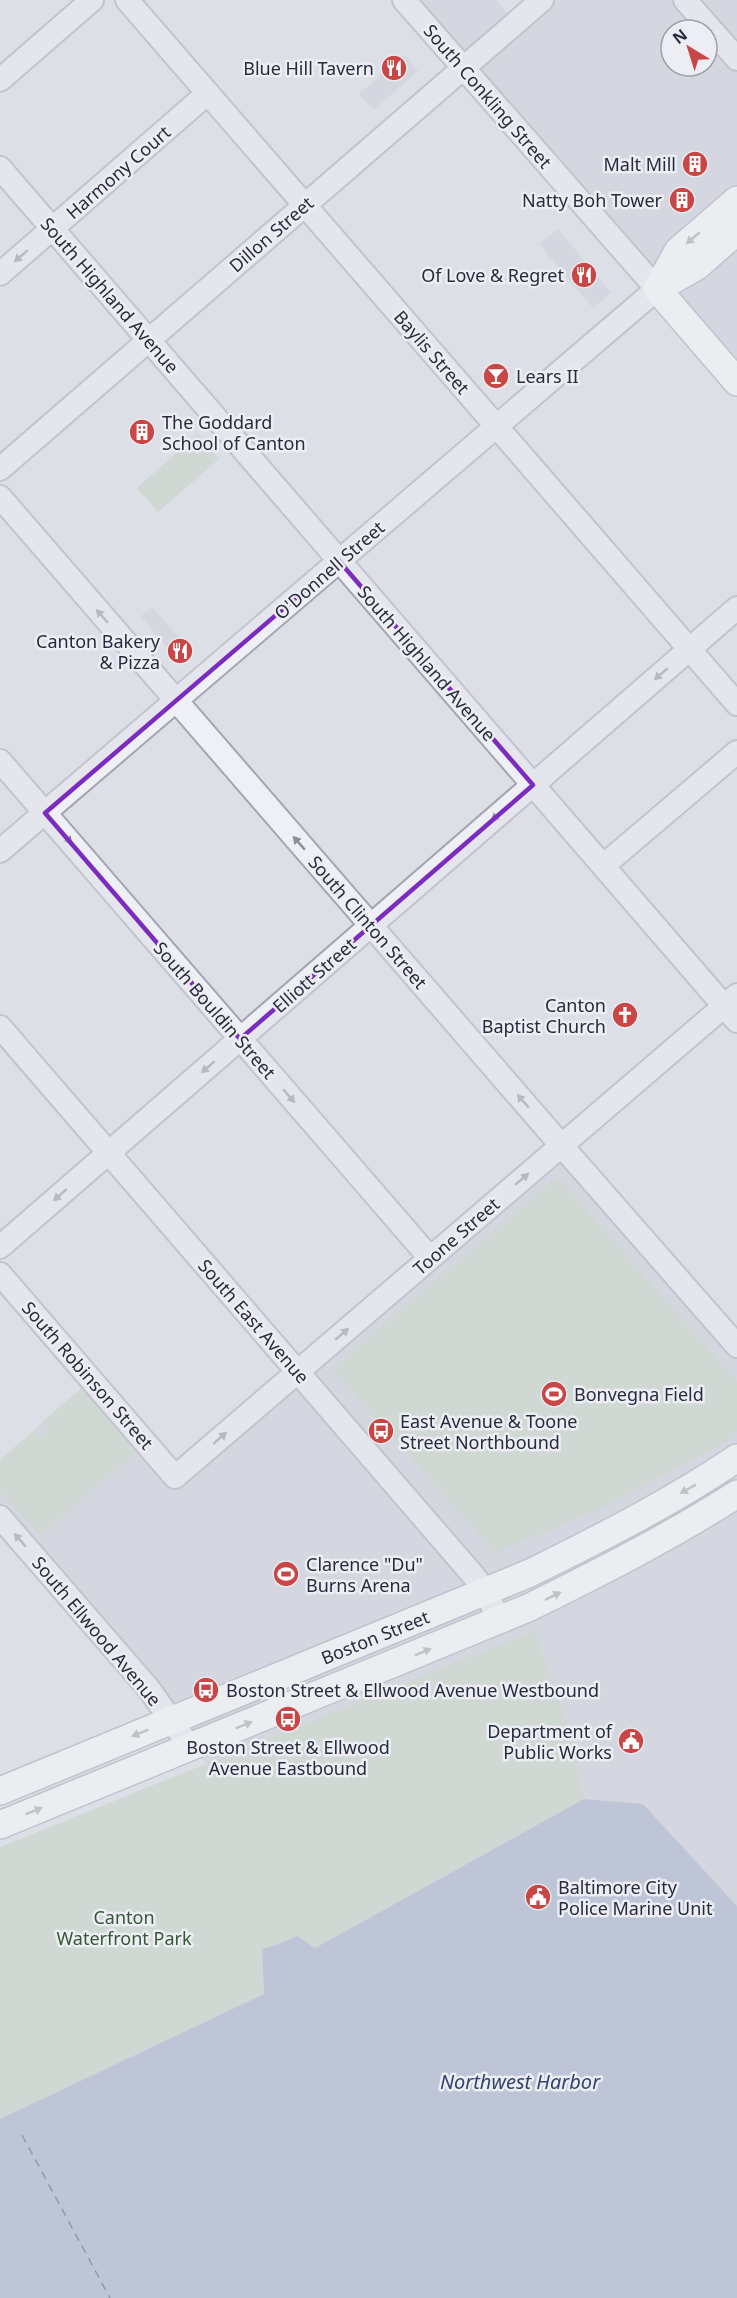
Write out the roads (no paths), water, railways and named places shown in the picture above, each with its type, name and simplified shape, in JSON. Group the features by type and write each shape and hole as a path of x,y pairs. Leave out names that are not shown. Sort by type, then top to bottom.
{"main road":[{"name":"O'Donnell Street","path":"657,289 678,251 737,200"},
{"name":"O'Donnell Street","path":"657,289 697,266 737,231"},
{"name":"South Conkling Street","path":"657,289 737,382"},
{"name":"Boston Street","path":"0,1791 486,1592 606,1535 705,1480 737,1458"},
{"name":"Boston Street","path":"0,1825 499,1620 576,1584 689,1524 737,1494"}],"street":[{"path":"0,80 92,0"},
{"name":"Baylis Street","path":"127,0 737,704"},
{"name":"South Conkling Street","path":"404,0 657,289"},
{"name":"Dillon Street","path":"0,469 542,0"},
{"path":"685,0 737,59"},
{"name":"Harmony Court","path":"0,274 208,93"},
{"name":"South Highland Avenue","path":"0,168 603,866 733,1008"},
{"name":"O'Donnell Street","path":"0,852 657,289"},
{"name":"South Clinton Street","path":"0,497 370,926 737,1346"},
{"name":"Elliott Street","path":"0,1247 737,608"},
{"path":"603,866 737,752"},
{"name":"South Bouldin Street","path":"0,761 430,1258"},
{"name":"Toone Street","path":"176,1476 561,1145 733,1008"},
{"name":"South East Avenue","path":"0,1027 486,1592 499,1620"},
{"name":"South Robinson Street","path":"0,1274 176,1476"},
{"name":"South Ellwood Avenue","path":"0,1517 149,1689 190,1747"}],"water":[{"name":"Northwest Harbor","path":"584,1799 643,1804 737,1906 737,2298 0,2298 0,2119 264,1994 262,1949 297,1936 315,1948"}],"place":[{"name":"Blue Hill Tavern","path":"394,68"},
{"name":"Malt Mill","path":"695,164"},
{"name":"Natty Boh Tower","path":"682,200"},
{"name":"Of Love & Regret","path":"584,275"},
{"name":"Lears II","path":"496,376"},
{"name":"The Goddard School of Canton","path":"142,432"},
{"name":"Canton Bakery & Pizza","path":"180,651"},
{"name":"Canton Baptist Church","path":"625,1015"},
{"name":"Bonvegna Field","path":"554,1394"},
{"name":"East Avenue & Toone Street Northbound","path":"381,1431"},
{"name":"Clarence \"Du\" Burns Arena","path":"286,1574"},
{"name":"Boston Street & Ellwood Avenue Westbound","path":"206,1690"},
{"name":"Boston Street & Ellwood Avenue Eastbound","path":"288,1719"},
{"name":"Department of Public Works","path":"631,1741"},
{"name":"Baltimore City Police Marine Unit","path":"538,1897"}],"park label":[{"name":"Canton Waterfront Park","path":"124,1927"}]}
